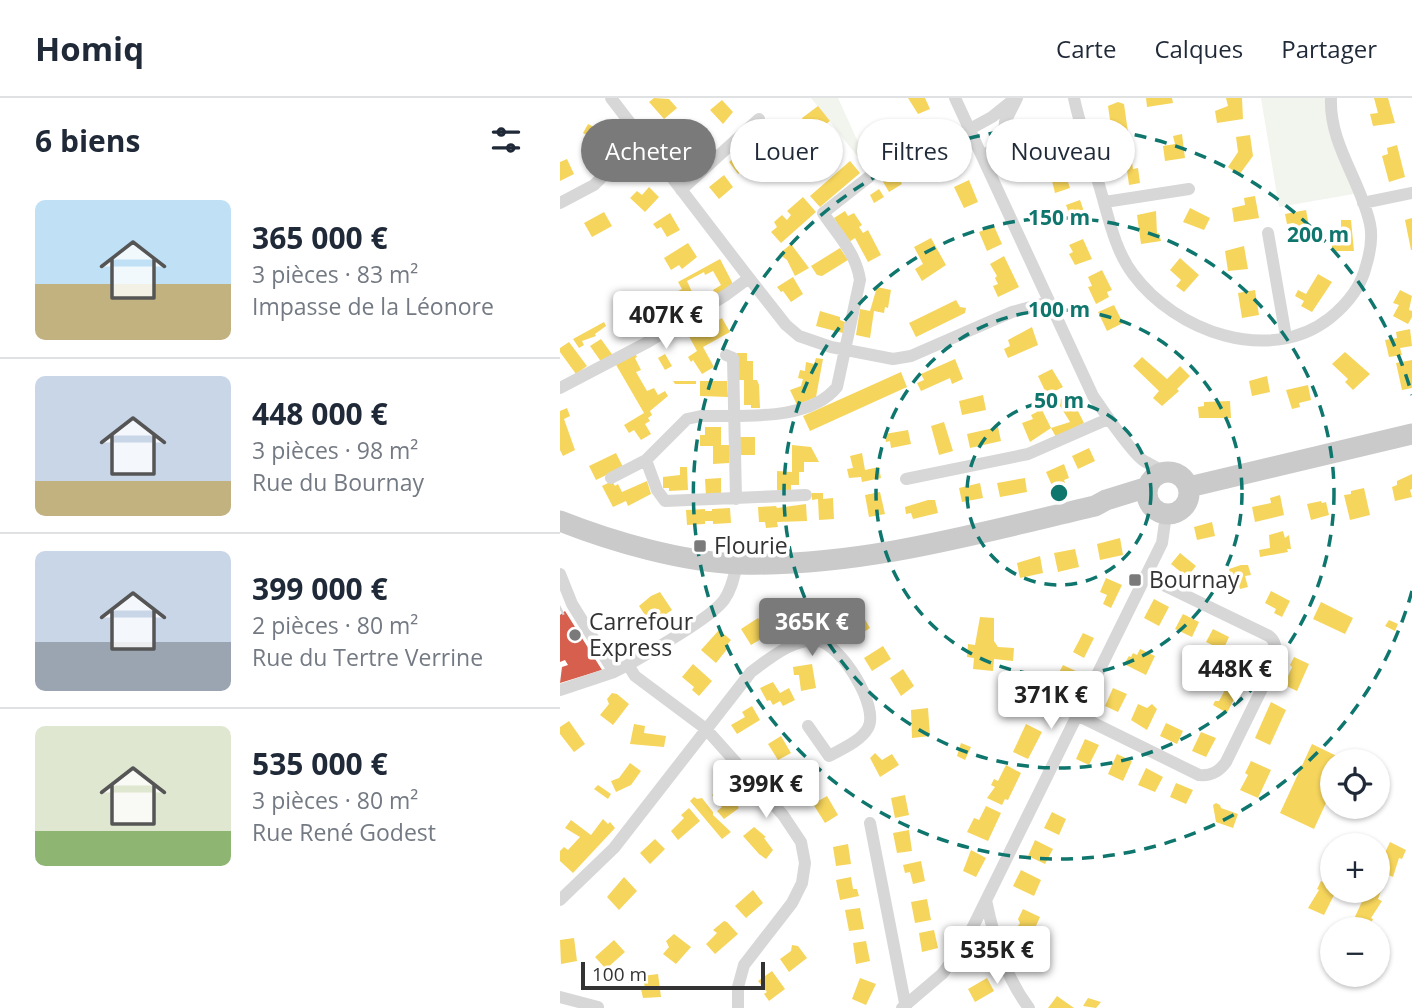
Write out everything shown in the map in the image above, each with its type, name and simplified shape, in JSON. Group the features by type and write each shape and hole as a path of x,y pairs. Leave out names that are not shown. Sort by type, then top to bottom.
{"main road":[{"path":"1189,487 1412,434"},
{"path":"560,521 621,543 688,557 737,564 798,563 862,557 945,541 1096,506 1107,500 1155,492 1176,473 1186,481 1190,494 1184,507 1173,514 1155,492"}],"street":[{"path":"611,98 627,119"},
{"path":"955,98 965,119"},
{"path":"972,128 992,117 1016,98"},
{"path":"982,156 1000,146 1003,141 1005,122 1016,98"},
{"path":"1072,99 1121,251 1132,273 1157,301 1179,317 1213,333 1259,340 1286,337 1321,324 1339,310 1355,291 1366,269 1371,244 1371,225 1333,126 1331,98"},
{"path":"904,1007 952,963 976,922 1162,543 1153,463 1143,461 1108,419 1093,396 972,134"},
{"path":"681,190 730,145"},
{"path":"560,203 597,182"},
{"path":"675,182 786,325 799,336 845,350 893,359 911,356 1012,312 1049,302"},
{"path":"611,478 646,460 687,418 795,412 822,401 833,392 837,387 860,280 852,254 823,213 863,182"},
{"path":"1105,202 1189,189"},
{"path":"1363,203 1412,192"},
{"path":"1268,233 1286,337"},
{"path":"560,388 646,343 726,295 749,278"},
{"path":"726,355 733,358 736,499"},
{"path":"906,479 1028,454 1108,419"},
{"path":"646,460 657,490 666,501 806,495"},
{"path":"1143,461 1143,468 1155,492"},
{"path":"560,690 628,665 718,606 732,584 737,564"},
{"path":"560,573 567,606 614,672"},
{"path":"1077,715 1206,776 1216,773 1226,762 1276,660 1276,649 1269,636 1145,576"},
{"path":"560,900 614,848 751,672 774,655 798,643 817,640 830,645 847,663 872,715 862,736 829,757 808,726"},
{"path":"628,665 635,676 706,729 783,815 801,842 805,863 802,883 792,903 744,965 738,987 738,1008"},
{"path":"870,823 904,1007"},
{"path":"986,900 996,946 1018,992 1029,1008"},
{"path":"976,922 993,931"},
{"path":"968,936 996,946"},
{"path":"560,997 597,1007"}],"shaded area":[{"path":"811,98 838,98 857,140 857,156 843,138 843,119 828,119"},
{"path":"1261,98 1331,98 1359,193 1279,207"}],"building: Logements":[{"path":"654,98 669,99 677,108 664,119 649,102"},
{"path":"908,98 925,98 930,109 918,114"},
{"path":"1146,98 1172,98 1173,103 1147,107"},
{"path":"1226,98 1242,98 1243,119 1217,123 1215,111 1228,106"},
{"path":"1374,98 1388,98 1395,123 1373,126 1370,114 1378,113"},
{"path":"722,100 733,112 723,124 710,110"},
{"path":"1118,102 1124,104 1126,119 1110,119 1108,106"},
{"path":"818,106 828,119 803,119"},
{"path":"1182,134 1185,158 1165,161 1163,146 1175,144 1173,136"},
{"path":"1250,135 1253,156 1239,175 1228,167 1238,152 1236,137"},
{"path":"1397,145 1405,177 1389,182 1382,156 1388,154 1387,148"},
{"path":"567,159 574,174 560,181 560,162"},
{"path":"850,161 857,169 857,176 820,207 810,196 826,182 843,182 843,167"},
{"path":"1138,168 1140,183 1129,185 1129,182 1135,182 1135,169"},
{"path":"724,175 733,187 719,199 709,187"},
{"path":"883,182 901,182 902,184 889,192"},
{"path":"970,182 978,202 964,208 954,187"},
{"path":"1052,182 1068,182 1070,188 1055,193"},
{"path":"649,187 659,197 645,212 630,198 637,191 642,195"},
{"path":"879,189 884,197 874,203 870,195"},
{"path":"1255,196 1259,218 1234,222 1232,208 1245,205 1244,198"},
{"path":"803,197 816,212 781,243 771,232 777,227 774,222 782,215 787,220 791,215 787,211"},
{"path":"1080,200 1087,220 1073,225 1066,205"},
{"path":"1190,208 1210,218 1204,230 1183,222"},
{"path":"1306,210 1311,237 1297,239 1294,223 1287,224 1285,214"},
{"path":"845,211 848,216 854,213 862,225 859,227 863,233 868,230 881,255 868,262 855,238 849,242 834,218"},
{"path":"1156,211 1157,234 1159,233 1161,241 1141,244 1137,215"},
{"path":"604,212 612,226 592,237 584,223"},
{"path":"670,213 680,230 667,237 661,227 657,229 653,224"},
{"path":"1412,218 1412,250 1411,250 1405,220"},
{"path":"1341,220 1351,220 1354,251 1332,251 1332,236 1341,236"},
{"path":"994,226 1002,244 987,251 979,232"},
{"path":"931,238 946,265 922,281 915,269 923,264 914,247"},
{"path":"1083,239 1092,259 1075,265 1069,254 1073,252 1069,245"},
{"path":"688,243 697,257 682,269 679,265 671,270 664,258"},
{"path":"791,244 809,268 795,276 787,260 779,254"},
{"path":"1244,246 1248,269 1228,271 1225,251"},
{"path":"840,248 848,260 822,276 817,275 811,266"},
{"path":"1004,256 1019,287 998,297 993,286 998,284 995,278 997,276 990,264"},
{"path":"1180,258 1199,275 1184,292 1176,286 1181,280 1170,270"},
{"path":"720,259 732,286 716,296 713,290 721,285 713,271 705,275 704,272 687,281 692,292 686,295 690,302 663,316 655,303 682,289 678,282"},
{"path":"1102,270 1112,290 1107,292 1109,297 1096,304 1088,287 1092,286 1088,277"},
{"path":"1318,274 1332,282 1312,312 1301,306 1304,301 1295,296 1298,290 1306,294"},
{"path":"793,277 803,294 791,302 777,287"},
{"path":"877,287 891,290 888,308 885,307 884,313 874,311 870,338 856,335 860,309 870,311"},
{"path":"1255,290 1259,315 1242,318 1238,293"},
{"path":"1400,290 1412,296 1409,310 1412,311 1412,317 1408,324 1393,316 1399,305 1393,303"},
{"path":"956,300 960,307 966,308 965,313 916,337 909,323"},
{"path":"1114,305 1123,323 1107,331 1098,312"},
{"path":"820,311 840,317 840,320 845,322 843,333 816,326"},
{"path":"699,315 706,327 722,318 730,332 703,347 714,367 702,374 688,357 697,351 686,331 690,329 686,323","holes":["706,327 710,334 704,337 700,331"]},
{"path":"604,322 606,326 595,334 596,336 582,341 584,345 579,348 573,339"},
{"path":"1032,327 1038,345 1008,358 1004,349 1010,346 1008,340"},
{"path":"1410,329 1412,346 1400,348 1402,355 1389,357 1385,340 1397,338 1396,332"},
{"path":"601,339 614,357 602,363 590,346"},
{"path":"569,342 587,366 576,374 560,352 560,348"},
{"path":"1345,352 1370,374 1353,390 1345,382 1348,379 1332,364"},
{"path":"635,353 641,370 636,372 647,391 654,388 658,395 665,391 668,396 650,411 650,421 645,424 651,434 641,440 634,430 629,433 624,425 644,413 615,363"},
{"path":"737,353 747,353 747,361 753,361 753,380 757,380 759,385 760,408 744,405 744,380 738,380"},
{"path":"665,354 672,366 665,370 658,358"},
{"path":"1142,357 1167,379 1180,366 1190,376 1177,389 1179,391 1162,406 1153,398 1159,391 1133,366"},
{"path":"816,358 823,359 816,397 797,405 790,390 801,386 803,379 798,378 800,370 805,371 806,362 814,364"},
{"path":"955,359 963,379 952,384 950,378 921,391 917,383 924,380 921,374"},
{"path":"1412,360 1412,388 1402,390 1396,363"},
{"path":"1052,369 1063,387 1047,395 1038,376"},
{"path":"901,372 907,387 810,431 803,416"},
{"path":"1267,376 1270,392 1252,396 1249,381"},
{"path":"673,381 696,381 696,384 675,384"},
{"path":"700,381 727,381 728,397 700,396"},
{"path":"1308,385 1311,400 1299,403 1300,407 1292,409 1286,390"},
{"path":"983,395 986,410 962,415 959,401"},
{"path":"1070,395 1084,423 1056,437 1051,428 1070,422 1057,401"},
{"path":"1037,400 1051,428 1030,442 1022,423 1033,419 1031,415 1037,412 1032,402"},
{"path":"1230,401 1231,418 1199,418 1198,407 1204,406 1204,402"},
{"path":"567,408 570,416 564,419 575,450 563,456 560,450 560,411"},
{"path":"944,422 953,451 939,455 931,426"},
{"path":"705,427 721,427 721,445 729,445 729,463 713,464 713,446 700,446 700,435 705,435"},
{"path":"998,427 1001,441 970,448 967,434"},
{"path":"908,430 911,444 891,448 890,441 886,442 885,434"},
{"path":"740,437 755,437 755,455 740,455"},
{"path":"792,445 811,447 819,462 804,462 804,472 799,472 799,485 791,485 791,490 777,490 777,471 792,472"},
{"path":"1089,448 1095,461 1078,469 1072,456"},
{"path":"616,453 623,467 596,480 589,466"},
{"path":"862,453 865,470 879,467 881,478 862,482 861,477 849,478 847,469 853,468 850,456"},
{"path":"1064,464 1069,478 1064,480 1066,485 1054,490 1046,472"},
{"path":"680,467 687,467 688,490 669,491 669,488 663,488 663,477 680,475"},
{"path":"1412,474 1412,497 1395,501 1392,487 1397,485 1397,481"},
{"path":"721,478 721,496 706,497 705,479"},
{"path":"1025,478 1027,492 1000,497 997,483"},
{"path":"612,481 615,486 618,484 622,492 647,481 651,494 628,506 626,501 613,507 602,486"},
{"path":"980,483 983,498 962,502 959,488"},
{"path":"1364,488 1370,515 1350,520 1344,495"},
{"path":"880,492 885,514 869,517 865,495"},
{"path":"812,493 823,493 823,499 833,498 834,519 819,520 818,499 812,500"},
{"path":"1280,495 1284,515 1255,522 1252,507 1271,503 1270,498"},
{"path":"935,500 938,513 913,519 911,513 906,514 905,507"},
{"path":"1326,502 1329,515 1311,520 1307,504"},
{"path":"806,504 807,521 777,522 778,527 766,528 765,522 759,522 758,507 777,508"},
{"path":"730,508 731,523 713,524 713,521 705,521 705,524 687,525 686,510 712,511"},
{"path":"1212,522 1215,536 1197,540 1194,527"},
{"path":"1283,531 1285,538 1289,535 1291,549 1287,549 1288,552 1260,557 1259,550 1270,548 1269,535"},
{"path":"1120,538 1123,555 1100,560 1097,544"},
{"path":"1075,549 1079,567 1058,572 1054,553"},
{"path":"1180,553 1196,566 1187,577 1171,564"},
{"path":"1040,556 1043,573 1020,578 1017,563"},
{"path":"1248,565 1251,575 1245,576 1248,587 1240,589 1239,586 1234,587 1229,569"},
{"path":"1106,578 1122,585 1111,608 1103,604 1107,595 1100,592"},
{"path":"1271,591 1290,601 1282,617 1274,613 1276,609 1265,603"},
{"path":"660,592 672,610 651,624 639,606"},
{"path":"799,598 802,618 778,622 776,607 790,605 789,600"},
{"path":"1154,599 1169,607 1159,626 1144,618"},
{"path":"1321,602 1353,618 1345,634 1313,619"},
{"path":"861,613 870,628 858,636 848,621"},
{"path":"1183,614 1199,622 1192,637 1175,629"},
{"path":"980,617 994,618 994,641 998,647 1014,648 1013,661 994,659 993,671 973,669 974,658 967,657 968,644 975,645"},
{"path":"758,618 768,635 751,645 741,629"},
{"path":"1389,620 1398,624 1395,631 1385,626"},
{"path":"1213,629 1229,637 1223,650 1206,642"},
{"path":"719,630 731,640 716,663 701,650"},
{"path":"1083,633 1094,638 1084,658 1073,652"},
{"path":"1245,645 1258,651 1249,668 1245,666 1240,676 1230,671"},
{"path":"883,646 891,659 872,671 864,658"},
{"path":"1140,649 1155,656 1146,675 1124,664 1129,656 1133,653 1137,655"},
{"path":"1294,657 1309,664 1297,691 1284,685"},
{"path":"693,664 712,681 699,696 692,690 694,687 682,677"},
{"path":"812,664 816,688 801,691 799,675 794,675 793,667"},
{"path":"1063,665 1078,672 1069,689 1054,682"},
{"path":"903,669 914,686 901,696 890,678"},
{"path":"773,682 780,693 789,688 795,700 783,706 780,701 773,705 770,700 767,701 760,688"},
{"path":"1113,688 1127,694 1118,712 1105,706"},
{"path":"1225,690 1236,695 1227,713 1213,705 1215,701 1219,701"},
{"path":"612,693 629,704 613,725 600,715 609,704 607,699"},
{"path":"1048,695 1061,702 1054,721 1038,714"},
{"path":"1271,702 1286,710 1270,745 1255,738"},
{"path":"1138,704 1147,708 1152,704 1157,709 1147,730 1131,720"},
{"path":"752,706 760,720 737,734 731,725 745,717 742,712"},
{"path":"928,708 930,736 912,738 911,710"},
{"path":"569,721 585,744 574,752 560,734 560,727"},
{"path":"1166,723 1183,731 1177,744 1160,736"},
{"path":"634,724 645,726 644,733 666,736 664,747 630,744"},
{"path":"1026,724 1042,732 1028,759 1013,752"},
{"path":"1201,732 1216,738 1206,757 1192,751"},
{"path":"781,736 791,753 778,760 768,744"},
{"path":"1085,739 1099,745 1089,765 1076,759"},
{"path":"961,743 971,747 965,760 957,756"},
{"path":"1312,744 1322,749 1320,749 1320,816 1314,829 1280,813"},
{"path":"875,753 882,760 892,754 899,765 880,777 870,758"},
{"path":"1117,754 1132,761 1123,781 1108,774"},
{"path":"1251,761 1271,770 1258,798 1240,790 1248,775 1245,773"},
{"path":"630,763 641,771 631,785 616,792 611,781 619,778"},
{"path":"804,763 812,778 798,787 789,772"},
{"path":"1006,765 1021,773 1008,800 1005,799 1002,805 987,798 995,787 991,785 994,779 998,781"},
{"path":"1146,768 1163,777 1155,792 1138,785"},
{"path":"1176,783 1193,790 1186,804 1170,797"},
{"path":"598,785 611,794 608,799 594,789"},
{"path":"722,787 727,793 729,791 734,794 732,799 739,808 724,819 717,811 722,807 712,795"},
{"path":"905,795 909,815 895,818 891,798"},
{"path":"827,796 838,815 825,823 813,804"},
{"path":"694,797 702,798 713,815 731,832 722,839 690,801"},
{"path":"1216,803 1221,808 1238,814 1233,828 1216,822 1213,805"},
{"path":"986,806 1001,813 988,841 967,832 974,818 979,820"},
{"path":"689,808 700,821 678,840 671,831 684,818 681,815"},
{"path":"1052,812 1066,819 1059,835 1044,828"},
{"path":"603,819 615,828 573,873 560,861 560,851 564,847 568,850 580,837 565,828 571,820 591,835"},
{"path":"754,827 766,837 764,838 773,850 766,859 743,836"},
{"path":"909,830 912,851 897,853 893,833"},
{"path":"655,839 665,849 650,864 640,853"},
{"path":"1035,840 1053,849 1045,864 1028,856"},
{"path":"1390,842 1406,850 1402,859 1399,858 1393,877 1390,876"},
{"path":"848,844 851,864 836,866 833,847"},
{"path":"971,850 986,858 976,877 963,871"},
{"path":"921,861 925,881 913,884 910,872 905,873 903,865"},
{"path":"1021,870 1041,880 1034,896 1013,886"},
{"path":"624,877 637,891 619,910 607,897"},
{"path":"851,877 853,889 857,889 859,896 840,900 836,880"},
{"path":"1320,883 1320,903 1330,903 1324,915 1308,908 1319,890 1317,889"},
{"path":"753,890 763,903 746,918 735,906"},
{"path":"927,899 931,920 915,923 911,902"},
{"path":"1361,903 1381,903 1372,917 1355,917"},
{"path":"860,908 864,929 849,931 845,910"},
{"path":"1023,909 1040,917 1031,937 1015,930 1020,923 1018,919"},
{"path":"724,921 738,934 715,954 706,944 717,933 713,930"},
{"path":"934,930 938,948 922,952 919,933"},
{"path":"674,934 691,947 676,964 663,954 669,947 666,941"},
{"path":"574,938 577,961 561,964 560,940"},
{"path":"614,940 625,952 606,969 595,957"},
{"path":"866,941 870,961 856,964 853,943"},
{"path":"792,945 798,946 807,958 789,972 780,959 791,951"},
{"path":"772,971 785,989 769,1001 764,994 767,992 758,981"},
{"path":"658,974 661,997 643,998 643,976"},
{"path":"860,978 876,984 866,1005 852,999"},
{"path":"987,978 994,991 975,1002 968,989"},
{"path":"1057,996 1074,1008 1048,1008"},
{"path":"1088,998 1101,1002 1096,1008 1083,1006"}],"building: Commerces":[{"path":"565,611 602,670 560,683 562,667 568,665 565,660 560,662 560,615"}],"place":[{"name":"Flourie","path":"700,546"},
{"name":"Bournay","path":"1135,580"},
{"name":"Carrefour Express","path":"575,635"}]}
